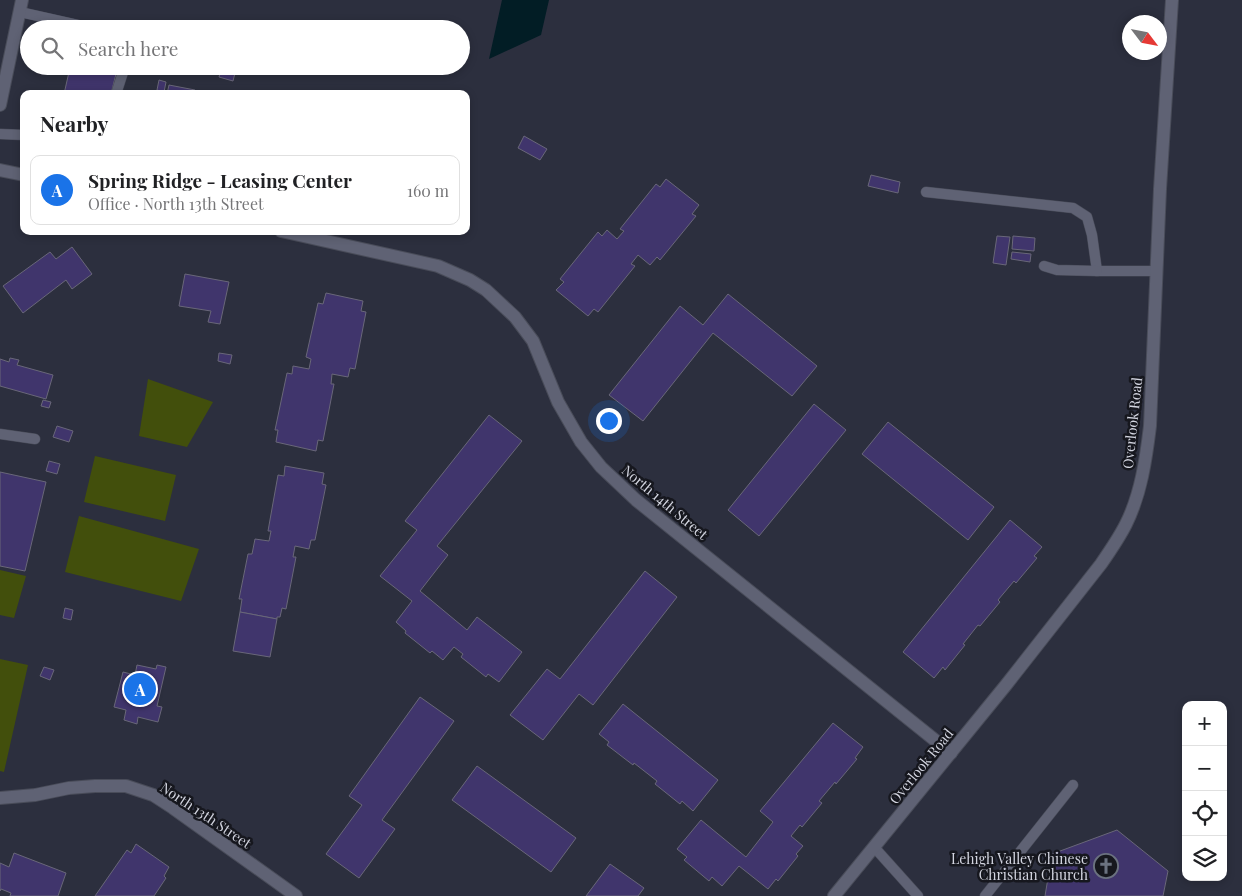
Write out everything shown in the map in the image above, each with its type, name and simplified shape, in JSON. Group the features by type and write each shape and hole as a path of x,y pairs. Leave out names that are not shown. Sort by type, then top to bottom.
{"street":[{"name":"Overlook Road","path":"834,896 951,753 1101,564 1126,523 1135,502 1147,453 1150,426 1160,189 1172,0"},
{"path":"0,105 21,6"},
{"path":"0,170 20,174"},
{"name":"North 14th Street","path":"299,235 438,266 470,280 486,290 515,317 532,341 558,402 581,442 601,467 636,500 951,753"},
{"name":"North 13th Street","path":"0,798 35,795 69,788 126,786 153,796 173,808 296,896"}],"lane":[{"path":"21,6 67,20"},
{"path":"117,90 121,75"},
{"path":"0,134 20,135"},
{"path":"926,192 1073,208 1087,217 1092,235 1097,271"},
{"path":"1044,266 1057,270 1157,271"},
{"path":"0,434 35,440"},
{"path":"985,896 1072,785"},
{"path":"874,847 918,896"}],"green space":[{"path":"148,379 213,402 187,447 139,436"},
{"path":"95,456 176,475 165,521 84,502"},
{"path":"79,516 199,549 181,601 65,572"},
{"path":"0,570 26,576 14,618 0,615"},
{"path":"0,659 28,665 4,772 0,771"}],"water":[{"path":"502,0 549,0 541,35 489,59"}],"building":[{"path":"68,75 116,75 112,90 65,90"},
{"path":"220,75 234,75 233,81 219,77"},
{"path":"159,80 166,82 164,90 157,90"},
{"path":"169,85 195,90 168,90"},
{"path":"524,136 547,149 540,160 518,148"},
{"path":"871,175 900,182 898,193 868,186"},
{"path":"666,179 699,205 692,214 696,216 660,260 657,257 650,265 638,255 631,264 635,266 598,312 594,309 588,316 556,290 564,282 560,279 598,232 602,236 607,230 617,239 624,231 620,229 656,184 660,187"},
{"path":"997,236 1010,237 1006,265 993,263"},
{"path":"1013,236 1035,238 1034,251 1012,249"},
{"path":"72,247 92,274 72,289 66,280 23,313 3,286 50,252 56,259"},
{"path":"1012,252 1031,254 1030,262 1011,259"},
{"path":"185,274 229,282 220,324 208,322 211,311 179,306"},
{"path":"326,293 363,301 361,311 366,312 355,369 350,368 348,377 332,374 331,384 334,384 323,441 318,440 316,451 276,442 278,430 275,430 287,373 292,374 293,366 309,369 311,359 306,357 318,303 323,304"},
{"path":"728,294 817,366 792,396 713,333 643,421 609,395 680,306 703,325"},
{"path":"219,353 232,355 230,364 218,361"},
{"path":"10,358 19,360 17,365 53,375 46,399 0,386 0,359 9,362"},
{"path":"43,400 51,402 49,408 41,406"},
{"path":"814,404 846,430 759,536 728,510"},
{"path":"489,415 522,441 437,546 448,555 420,591 467,630 477,617 522,652 499,682 488,674 486,677 461,657 463,654 454,647 443,660 432,651 430,653 405,633 406,631 396,622 412,601 380,576 417,530 405,521"},
{"path":"888,422 994,507 968,540 862,454"},
{"path":"57,426 73,431 69,442 53,437"},
{"path":"49,461 60,464 57,474 46,471"},
{"path":"285,466 324,473 322,484 326,485 315,540 311,540 309,549 295,546 293,557 296,557 286,609 282,608 280,617 277,617 277,619 240,612 242,599 239,599 248,554 252,554 255,539 269,541 271,531 268,531 278,475 284,476"},
{"path":"0,472 46,482 25,571 0,566"},
{"path":"1010,520 1042,547 1034,556 1037,558 1016,583 1014,581 998,600 1000,602 980,626 978,625 945,670 943,667 934,678 903,652"},
{"path":"645,571 677,597 593,705 579,694 543,740 510,715 547,669 560,679"},
{"path":"65,608 73,610 71,620 63,618"},
{"path":"240,612 277,619 270,657 233,651"},
{"path":"137,665 156,669 157,665 166,667 157,706 162,707 158,722 138,717 137,724 124,720 126,710 114,707 123,672 135,675"},
{"path":"44,667 54,670 50,680 40,676"},
{"path":"420,697 454,721 382,820 395,829 359,878 326,854 362,805 349,796"},
{"path":"623,704 718,780 693,811 682,801 680,804 655,784 657,781 607,745 609,742 599,734"},
{"path":"833,723 863,747 855,758 857,759 819,801 822,803 802,827 800,825 791,836 803,846 796,854 798,856 778,881 776,879 768,889 739,866 722,886 712,877 709,881 684,860 687,857 677,849 701,820 746,857 773,822 760,811"},
{"path":"477,766 576,838 551,872 452,800"},
{"name":"Lehigh Valley Chinese Christian Church","path":"1117,830 1168,871 1163,896 1045,896 1052,854"},
{"path":"136,844 169,867 164,876 166,878 154,896 95,896 127,850 131,853"},
{"path":"14,853 66,873 58,896 10,896 11,893 1,889 0,891 0,863 9,867"},
{"path":"610,864 644,888 638,896 586,896"}],"place":[{"name":"Spring Ridge - Leasing Center","path":"140,689"},
{"name":"Lehigh Valley Chinese Christian Church","path":"1106,866"}]}
